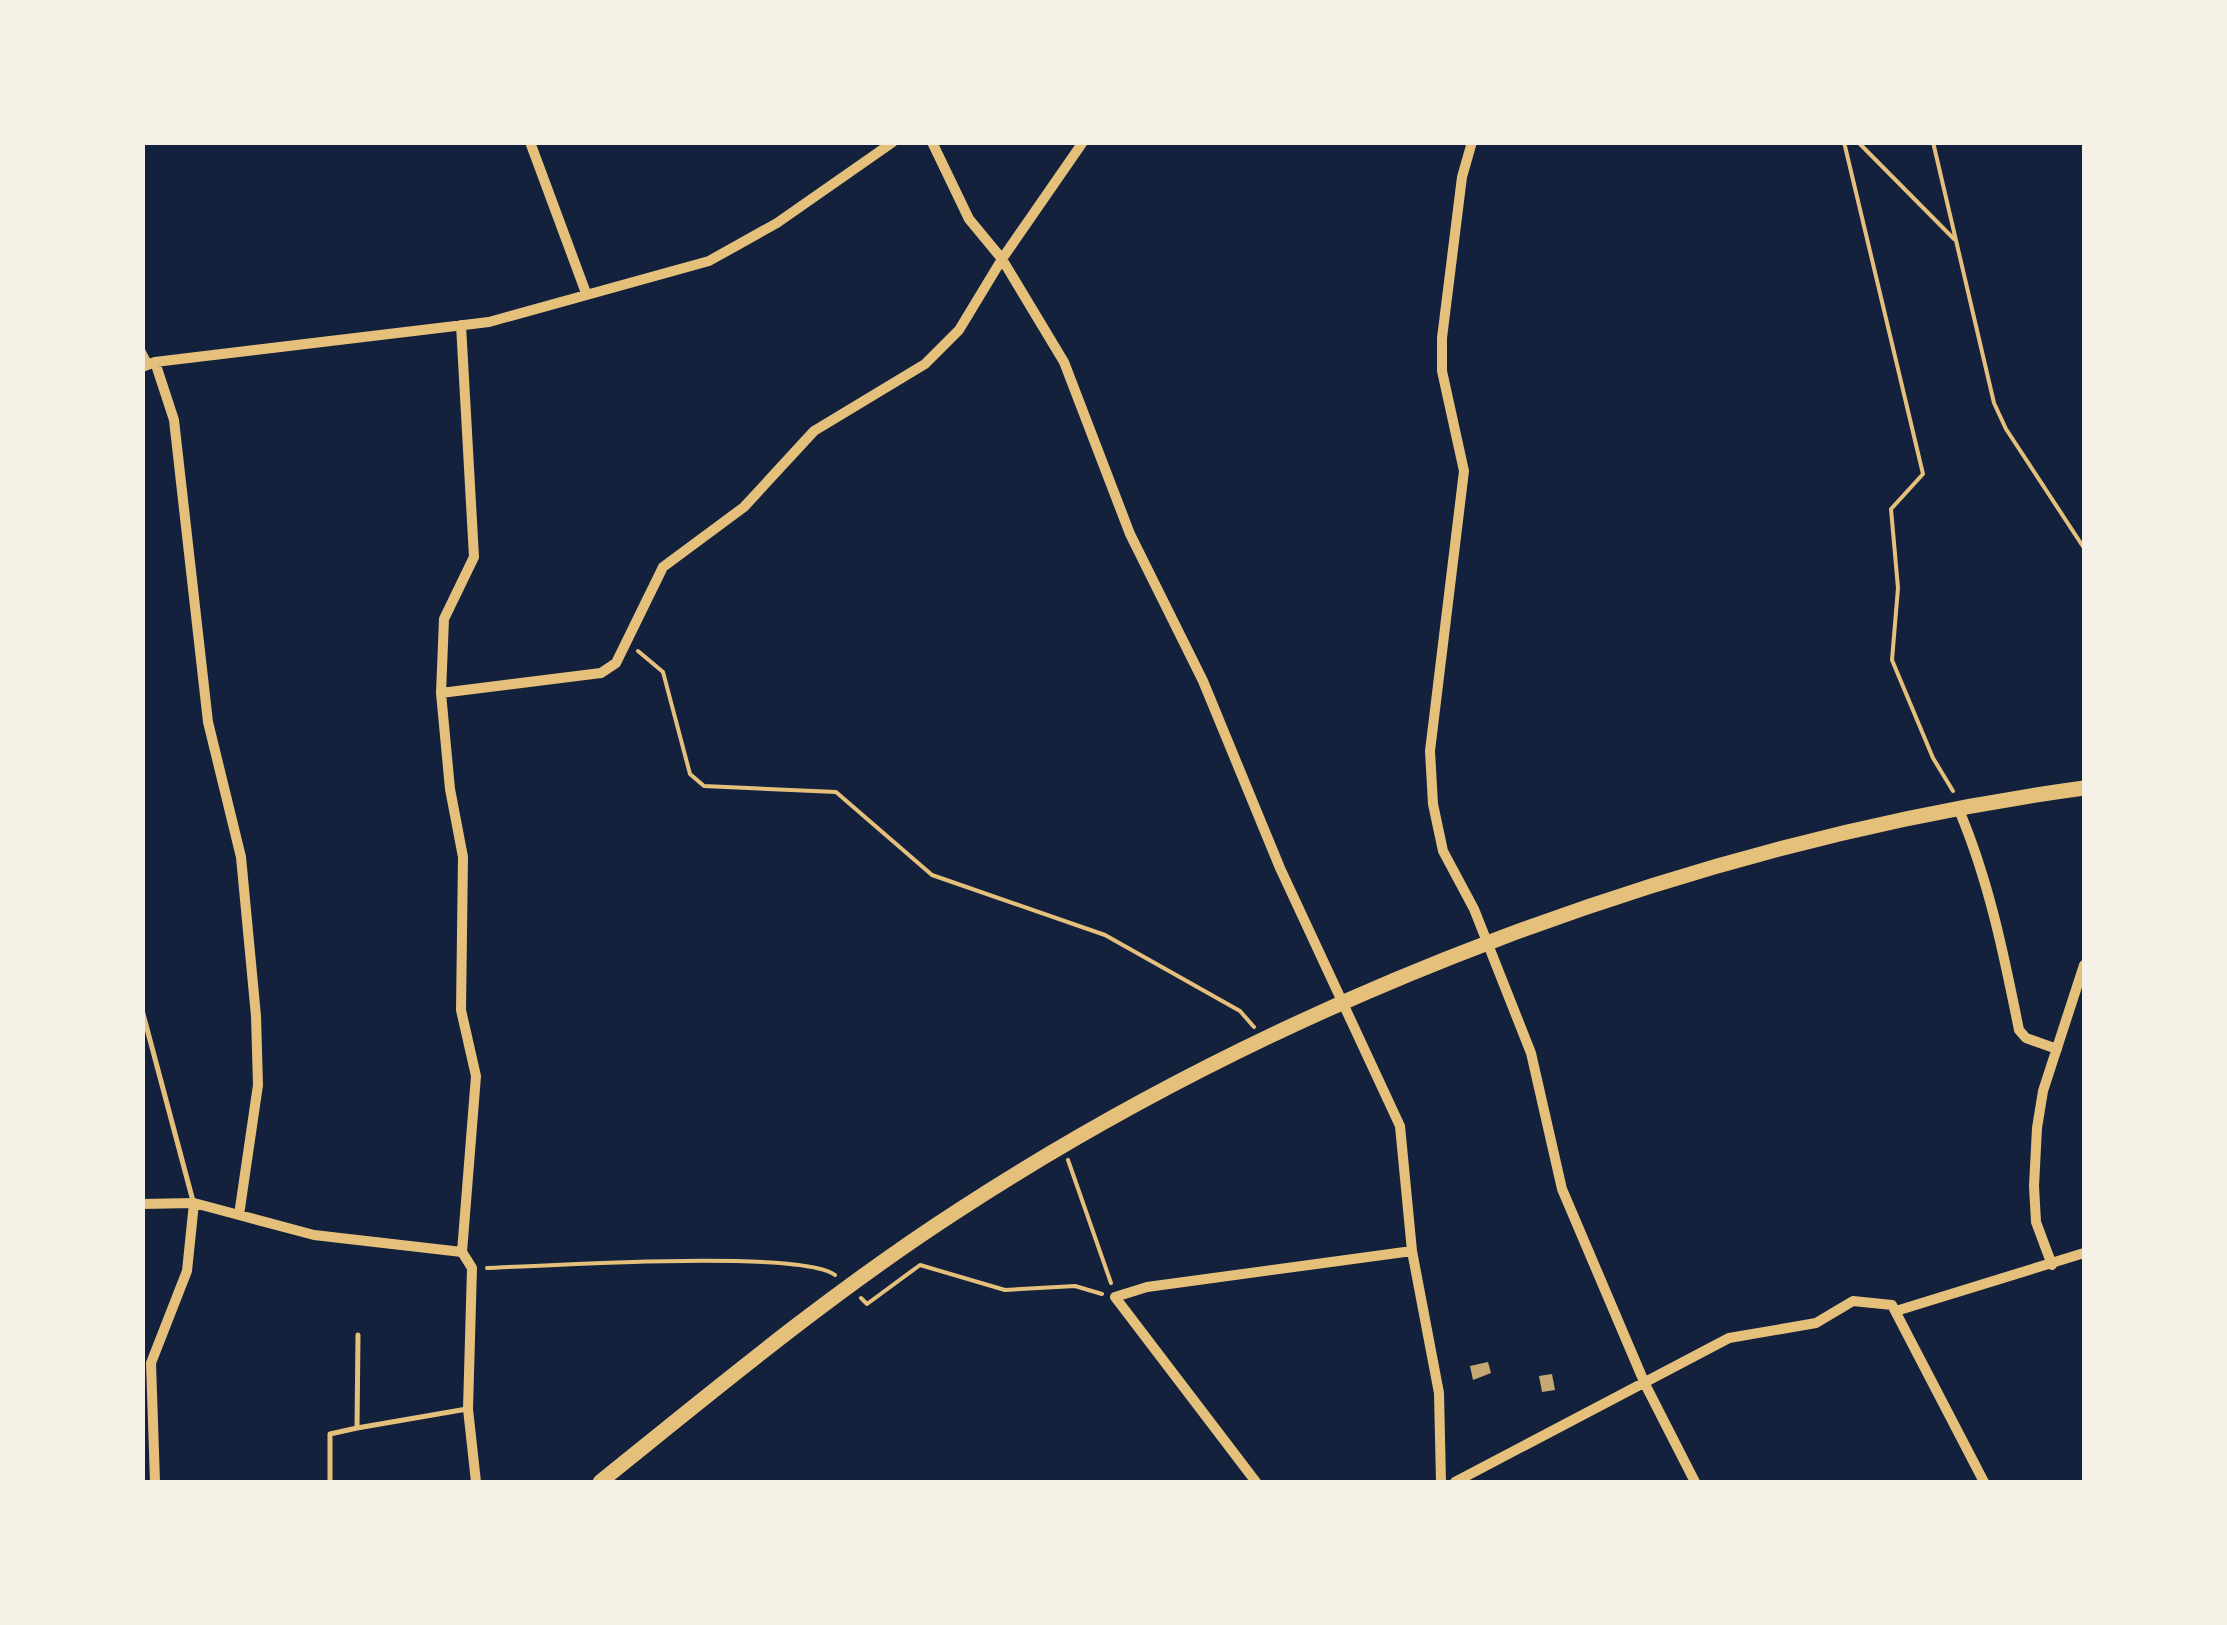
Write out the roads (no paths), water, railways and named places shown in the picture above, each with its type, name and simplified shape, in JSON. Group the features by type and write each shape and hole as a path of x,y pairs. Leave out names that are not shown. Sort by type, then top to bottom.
{"main road":[{"path":"600,1482 847,1286 958,1210 1061,1146 1264,1040 1487,943 1658,885 1819,841 2084,788"}],"street":[{"path":"530,142 586,293"},
{"path":"239,1215 258,1086 256,1016 240,857 208,722 174,420 149,365 489,322 709,261 777,224 893,142"},
{"path":"932,142 969,219 1002,259 1064,362 1130,534 1204,681 1280,868 1400,1126 1412,1251 1439,1392 1441,1482"},
{"path":"441,692 601,673 616,663 663,567 744,508 814,431 926,364 959,330 1002,259 1083,142"},
{"path":"1472,142 1462,176 1442,338 1442,371 1464,471 1430,750 1433,804 1443,851 1474,909 1531,1053 1562,1189 1646,1384 1694,1482"},
{"path":"461,325 474,557 444,620 441,692 450,789 463,857 460,1010 476,1076 462,1252 472,1268 468,1409 476,1482"},
{"path":"1959,810 1978,855 2001,938 2019,1030 2026,1038 2057,1049"},
{"path":"2052,1264 2036,1222 2034,1186 2040,1109 2084,965"},
{"path":"142,1204 194,1204 314,1235 462,1252"},
{"path":"156,1482 151,1363 187,1272 194,1204"},
{"path":"1256,1482 1115,1298 1203,1278 1412,1251"},
{"path":"1896,1312 2084,1253"},
{"path":"1455,1482 1729,1338 1816,1323 1852,1302 1892,1304 1984,1482"}],"lane":[{"path":"142,349 149,365"},
{"path":"142,1010 194,1204"},
{"path":"356,1428 358,1336"},
{"path":"330,1482 330,1434 468,1409"}]}
